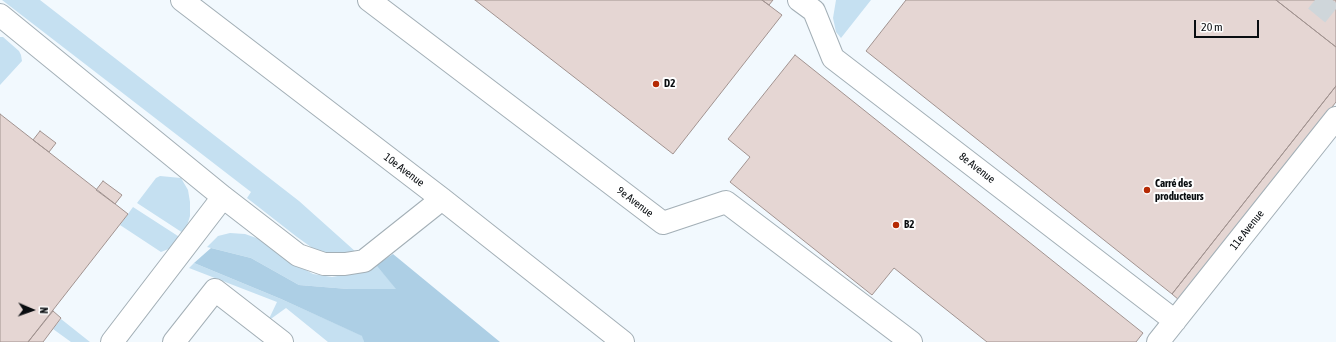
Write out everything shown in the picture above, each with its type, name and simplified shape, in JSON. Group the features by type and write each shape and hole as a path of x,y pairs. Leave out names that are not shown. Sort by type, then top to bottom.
{"lane":[{"name":"10e Avenue","path":"182,0 442,198 624,342"},
{"name":"9e Avenue","path":"369,0 663,223 726,202 911,342"},
{"name":"8e Avenue","path":"812,4 833,58 1175,321"},
{"path":"0,14 223,197 298,255 324,264 345,264 364,261 442,198"},
{"name":"11e Avenue","path":"1158,342 1336,118"},
{"path":"112,342 223,197"},
{"path":"174,342 214,290 282,342"}],"shaded area":[{"path":"2,0 40,0 299,201 356,252 336,256 318,252 247,198 251,192"},
{"path":"836,0 871,0 841,38 836,32 833,18"},
{"path":"0,37 3,37 19,51 22,61 0,85"},
{"path":"160,176 181,178 188,190 190,216 186,229 183,233 137,203 156,178"},
{"path":"133,207 181,238 171,248 161,252 120,225"},
{"path":"230,233 245,234 265,241 288,260 313,274 332,277 355,273 376,265 397,289 348,289 299,285 251,258 207,247 218,236"},
{"path":"211,248 251,258 299,285 348,289 396,289 376,265 393,254 500,342 364,342 362,336 281,299 194,263"},
{"path":"194,263 281,299 363,336 364,342 328,342 286,308 268,321 277,302 189,268"},
{"path":"61,319 90,342 71,342 53,329"}],"building":[{"name":"D2","path":"475,0 762,0 782,15 673,154"},
{"path":"762,0 773,0 769,5"},
{"name":"Carré des producteurs","path":"906,0 1276,0 1336,47 1336,86 1172,294 866,51"},
{"path":"1276,0 1336,0 1336,47"},
{"name":"B2","path":"795,55 1143,333 1136,342 987,342 894,268 872,295 730,182 750,157 728,139"},
{"path":"1336,86 1336,102 1179,300 1172,294"},
{"path":"0,114 128,214 28,342 0,342"},
{"path":"40,131 56,143 49,152 33,140"},
{"path":"103,181 122,195 115,204 96,190"},
{"path":"53,311 61,318 43,342 28,342"}],"tunnel":[{"path":"1315,0 1336,17"}],"place":[{"name":"D2","path":"656,84"},
{"name":"Carré des producteurs","path":"1147,190"},
{"name":"B2","path":"896,225"}]}
